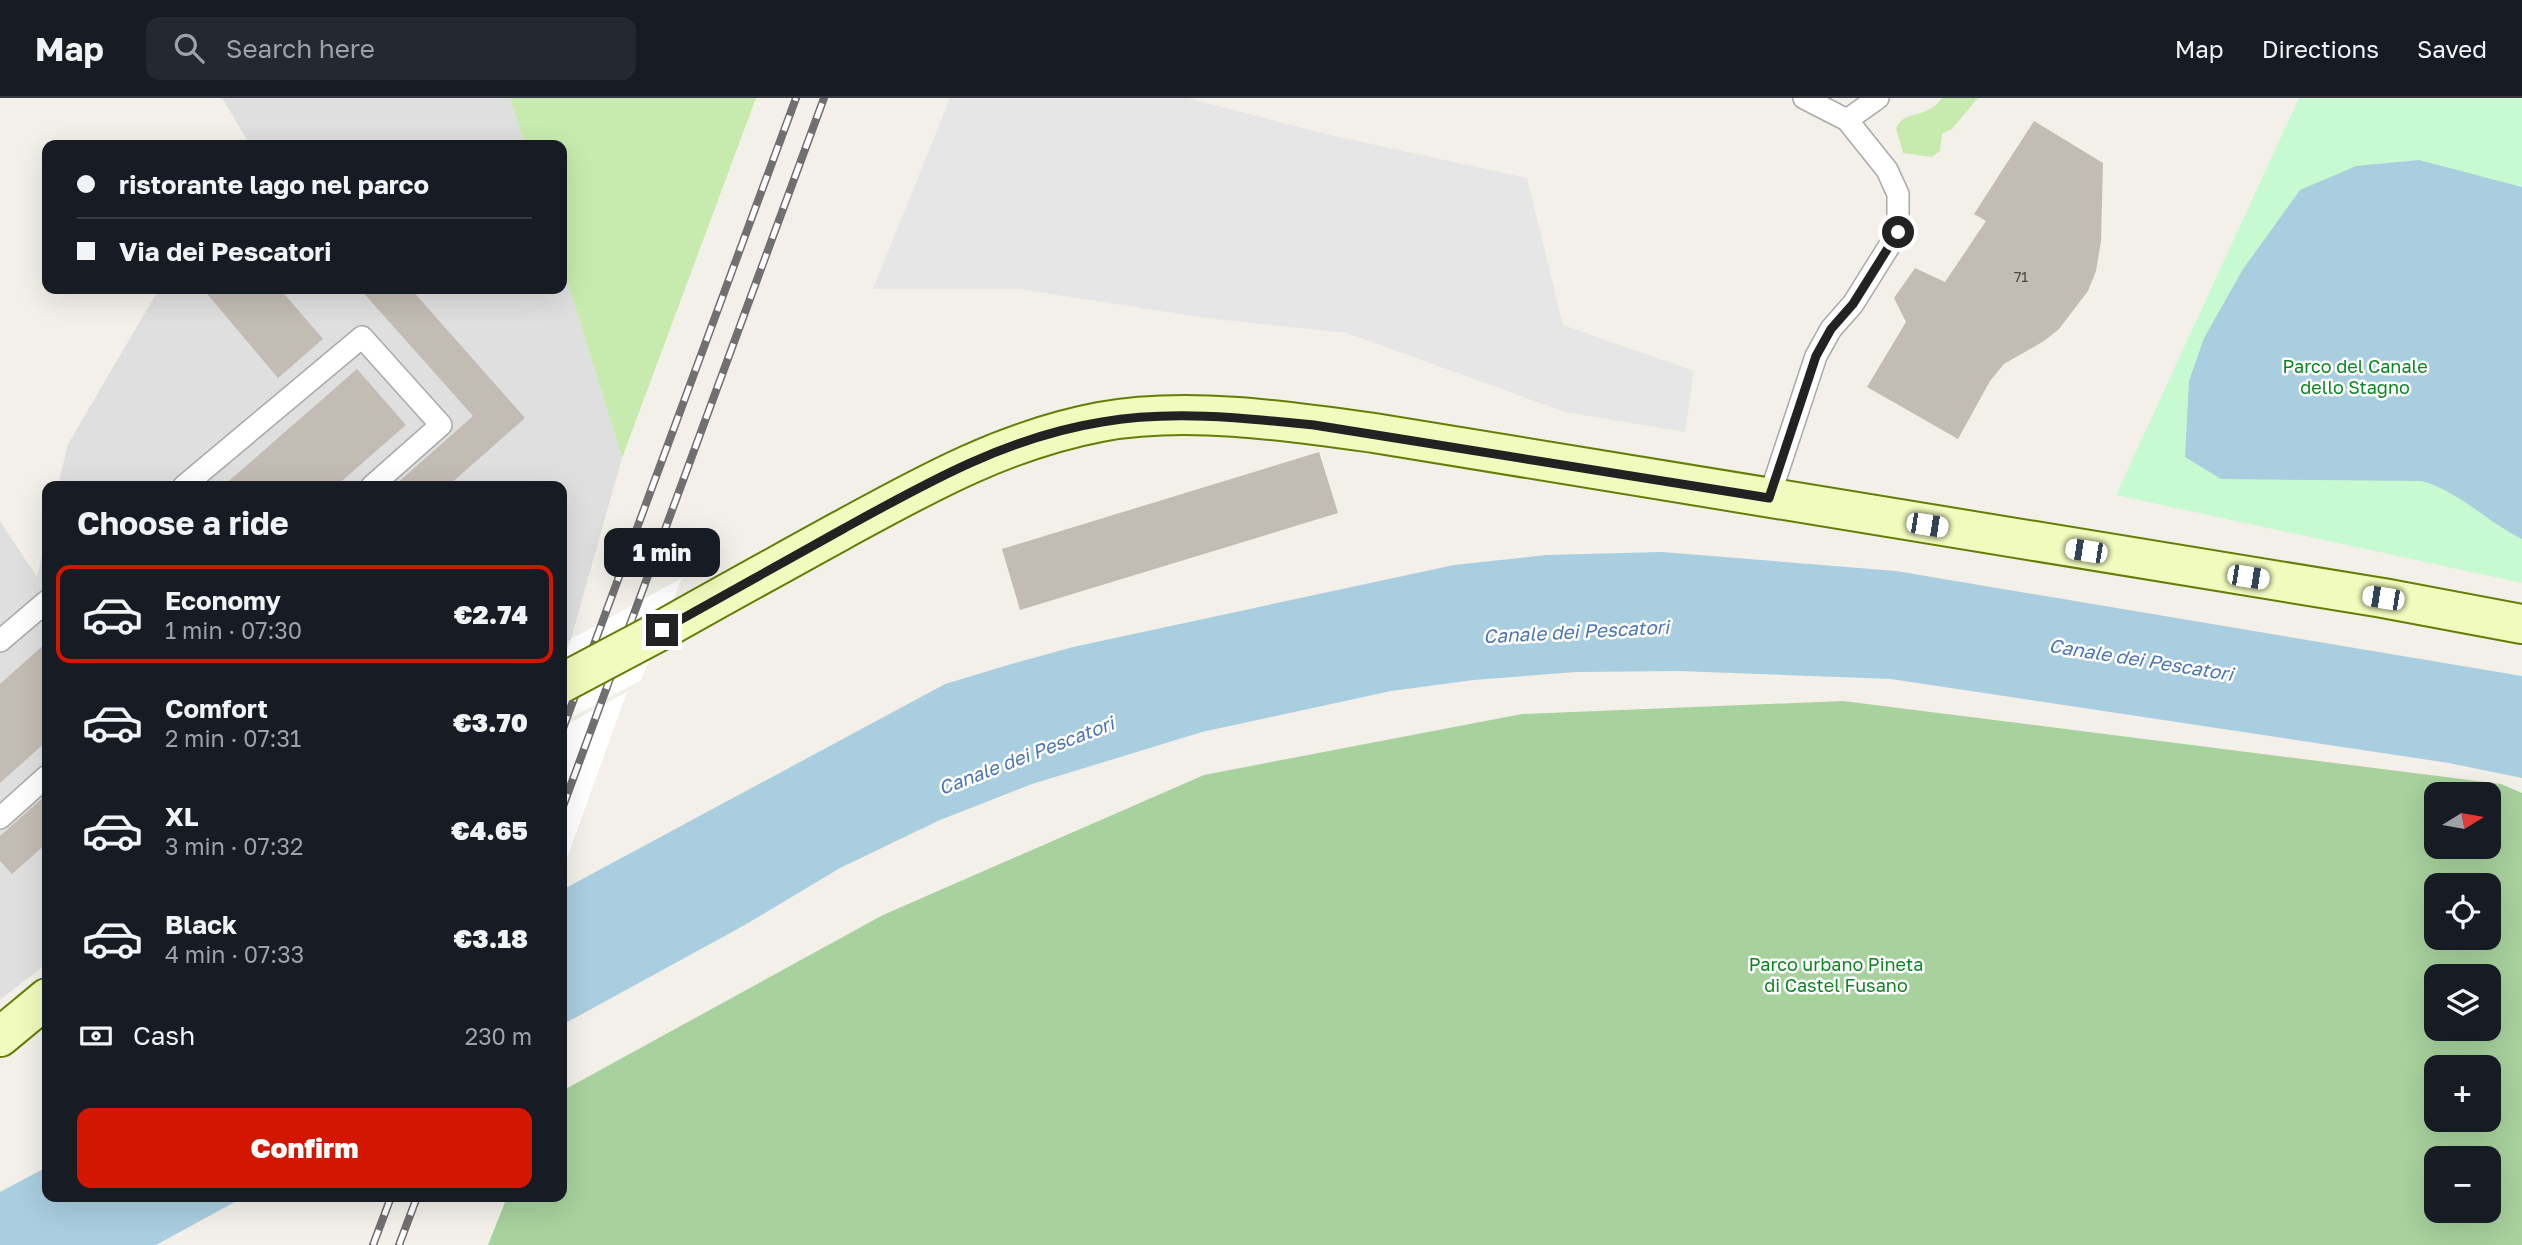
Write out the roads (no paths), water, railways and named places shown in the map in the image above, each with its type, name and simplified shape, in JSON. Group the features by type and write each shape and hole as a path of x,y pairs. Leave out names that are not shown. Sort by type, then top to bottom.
{"street":[{"path":"567,680 964,464 1031,439 1101,422 1135,418 1243,419 1314,425 2383,598 2522,624"},
{"path":"0,1037 42,1002"}],"lane":[{"path":"1769,498 1816,356 1831,329 1853,304 1898,232 1898,194 1887,170 1847,120 1804,98"},
{"path":"1847,120 1878,98"},
{"path":"190,481 362,337 441,425 378,481"},
{"path":"0,641 42,605"},
{"path":"0,818 42,780"}],"water":[{"name":"Parco del Canale dello Stagno","path":"2419,160 2522,187 2522,539 2449,492 2422,481 2221,479 2185,457 2189,381 2204,338 2243,269 2300,190 2356,166"},
{"name":"Canale dei Pescatori","path":"1662,552 1896,571 2522,676 2522,778 2449,763 1891,679 1679,671 1576,672 1474,680 1391,691 1202,732 1032,784 940,820 840,868 743,926 567,1022 567,887 945,684 1073,647 1454,565 1546,555"},
{"path":"42,1170 42,1202 235,1202 156,1245 0,1245 0,1192"}],"railway":[{"path":"567,717 796,98"},
{"path":"567,795 824,98"},
{"path":"373,1245 389,1202"},
{"path":"399,1245 415,1202"}],"park label":[{"name":"Parco urbano Pineta di Castel Fusano","path":"1836,974"}]}
